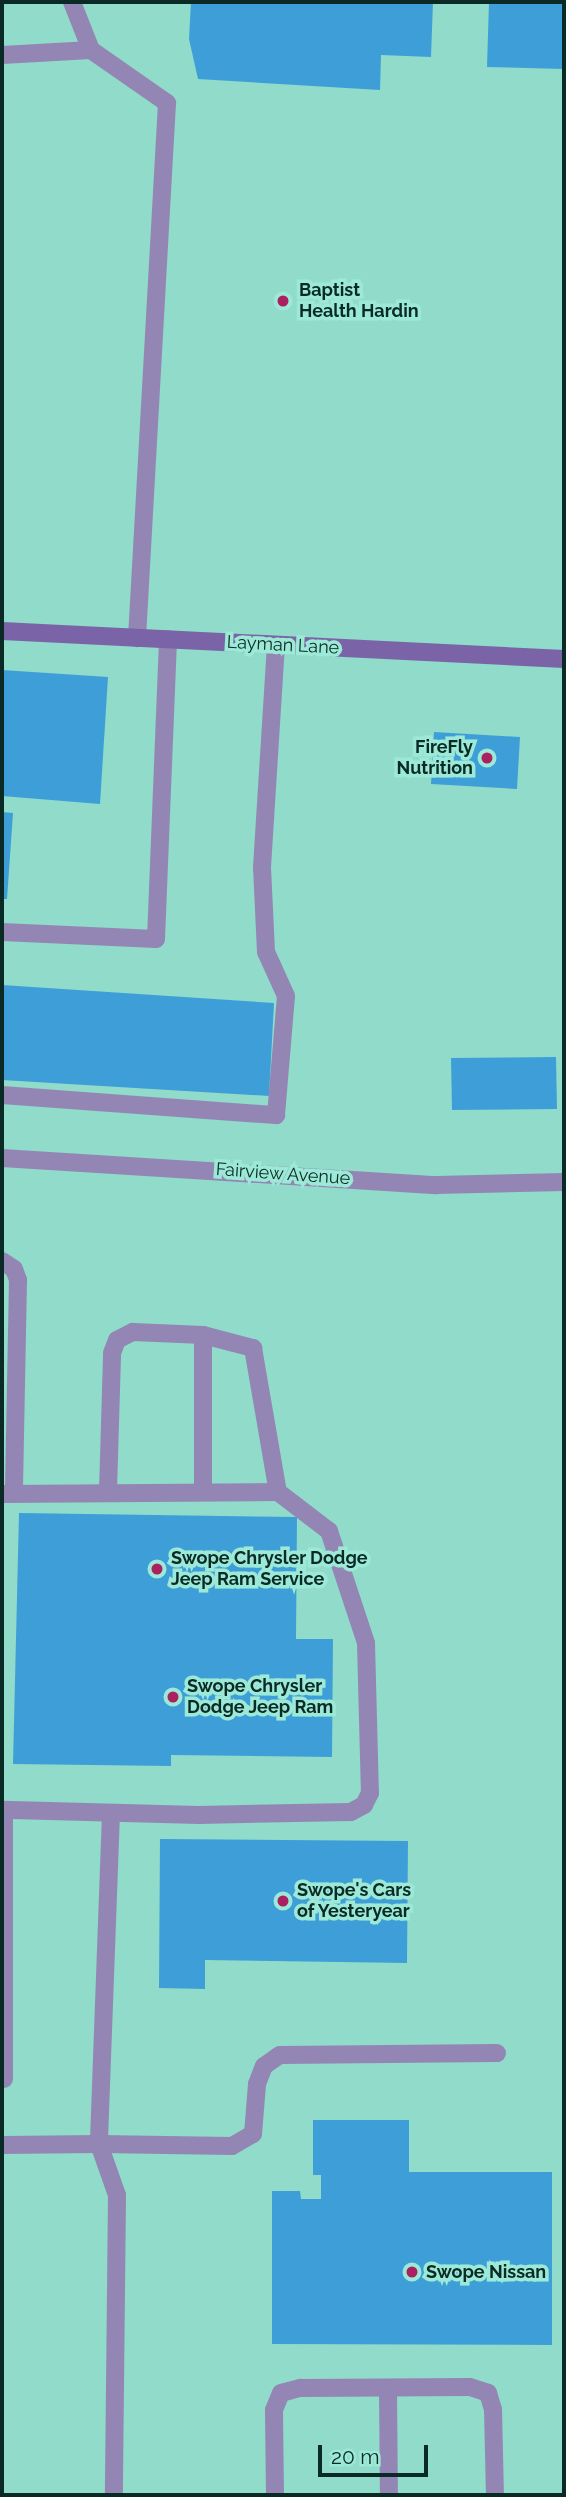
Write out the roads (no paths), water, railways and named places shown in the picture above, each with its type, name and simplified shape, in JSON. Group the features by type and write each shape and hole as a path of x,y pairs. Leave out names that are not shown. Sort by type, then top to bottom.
{"street":[{"path":"72,2 92,50 167,103 137,638"},
{"path":"2,55 92,50"},
{"name":"Layman Lane","path":"2,631 564,659"},
{"path":"2,932 156,939 168,639"},
{"path":"2,1095 276,1115 286,996 266,952 262,867 276,645"},
{"name":"Fairview Avenue","path":"2,1158 436,1185 564,1182"},
{"path":"2,1261 14,1269 18,1280 8,1493 278,1492 329,1531 366,1643 370,1793 364,1805 351,1812 111,1814 3,1810 4,2079"},
{"path":"108,1492 112,1353 117,1340 133,1332 203,1335 240,1341 253,1348 258,1359 278,1492"},
{"path":"203,1335 203,1492"},
{"path":"111,1814 99,2144 117,2195 114,2495"},
{"path":"2,2145 232,2146 253,2134 257,2084 264,2066 279,2055 497,2053"},
{"path":"275,2495 274,2410 281,2393 300,2388 470,2387 488,2393 493,2409 495,2495"},
{"path":"388,2389 389,2495"}],"place":[{"name":"Baptist Health Hardin","path":"283,301"},
{"name":"FireFly Nutrition","path":"487,758"},
{"name":"Swope Chrysler Dodge Jeep Ram Service","path":"157,1569"},
{"name":"Swope Chrysler Dodge Jeep Ram","path":"173,1697"},
{"name":"Swope's Cars of Yesteryear","path":"283,1901"},
{"name":"Swope Nissan","path":"412,2272"}]}
